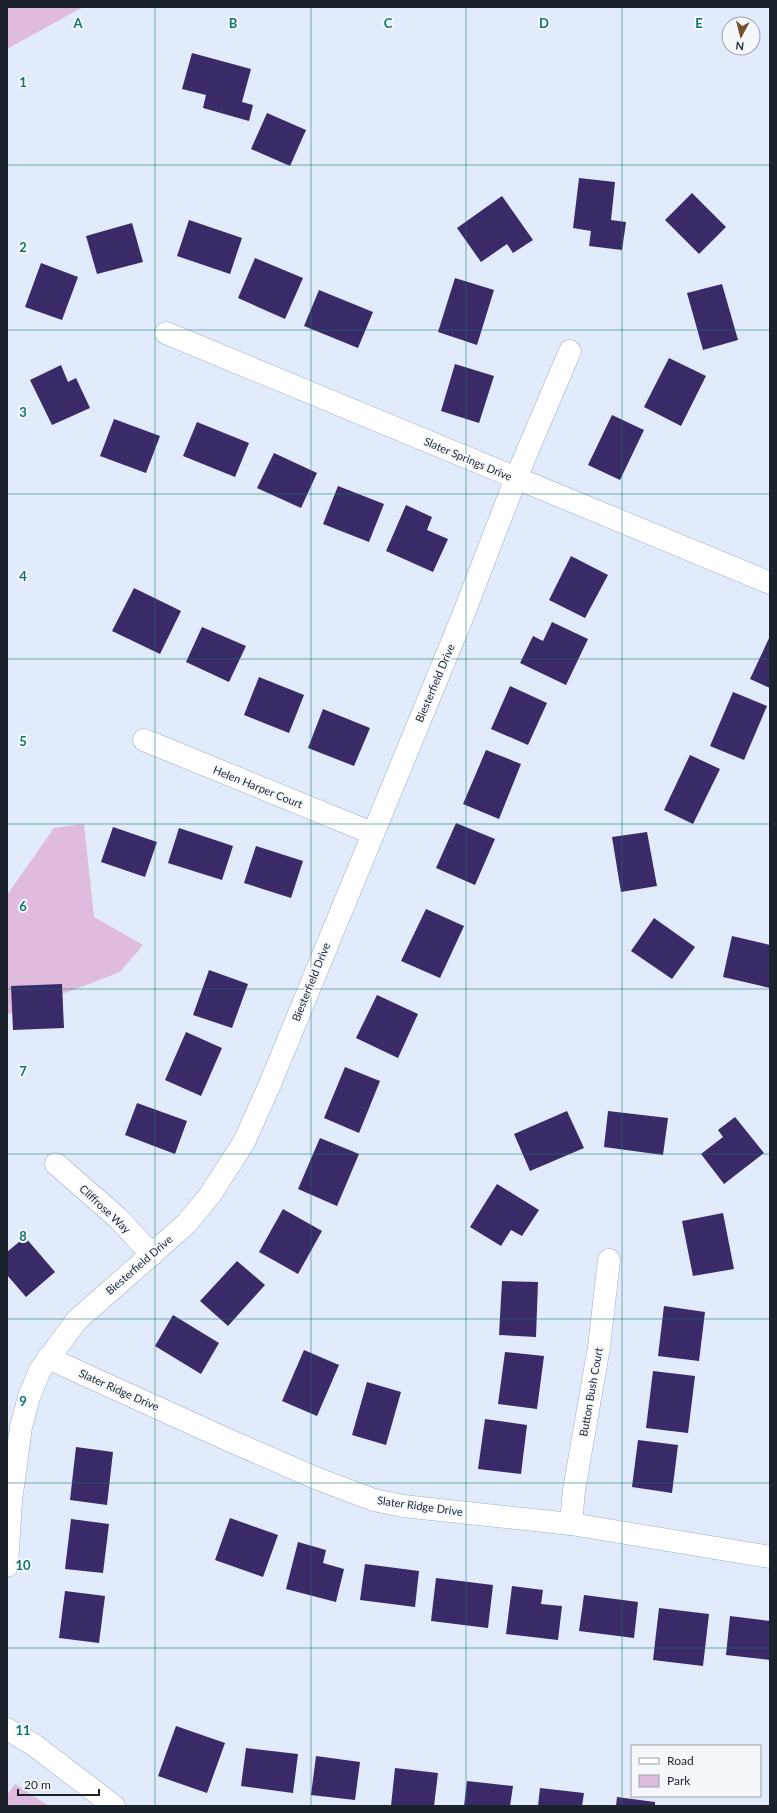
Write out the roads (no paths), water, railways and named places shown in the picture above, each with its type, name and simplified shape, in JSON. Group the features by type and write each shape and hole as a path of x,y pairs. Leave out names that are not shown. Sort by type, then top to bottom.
{"street":[{"name":"Slater Springs Drive","path":"166,333 770,582"},
{"name":"Biesterfield Drive","path":"7,1566 11,1501 21,1427 29,1397 40,1370 77,1320 186,1224 210,1195 244,1142 270,1084 372,833 462,618 516,478 570,351"},
{"name":"Helen Harper Court","path":"144,740 372,833"},
{"name":"Cliffrose Way","path":"56,1164 119,1219 152,1255"},
{"name":"Button Bush Court","path":"570,1524 574,1490 599,1347 608,1260"},
{"name":"Slater Ridge Drive","path":"48,1358 235,1443 318,1479 374,1500 403,1506 570,1524 770,1557"},
{"path":"7,1729 34,1745 114,1806"}]}
